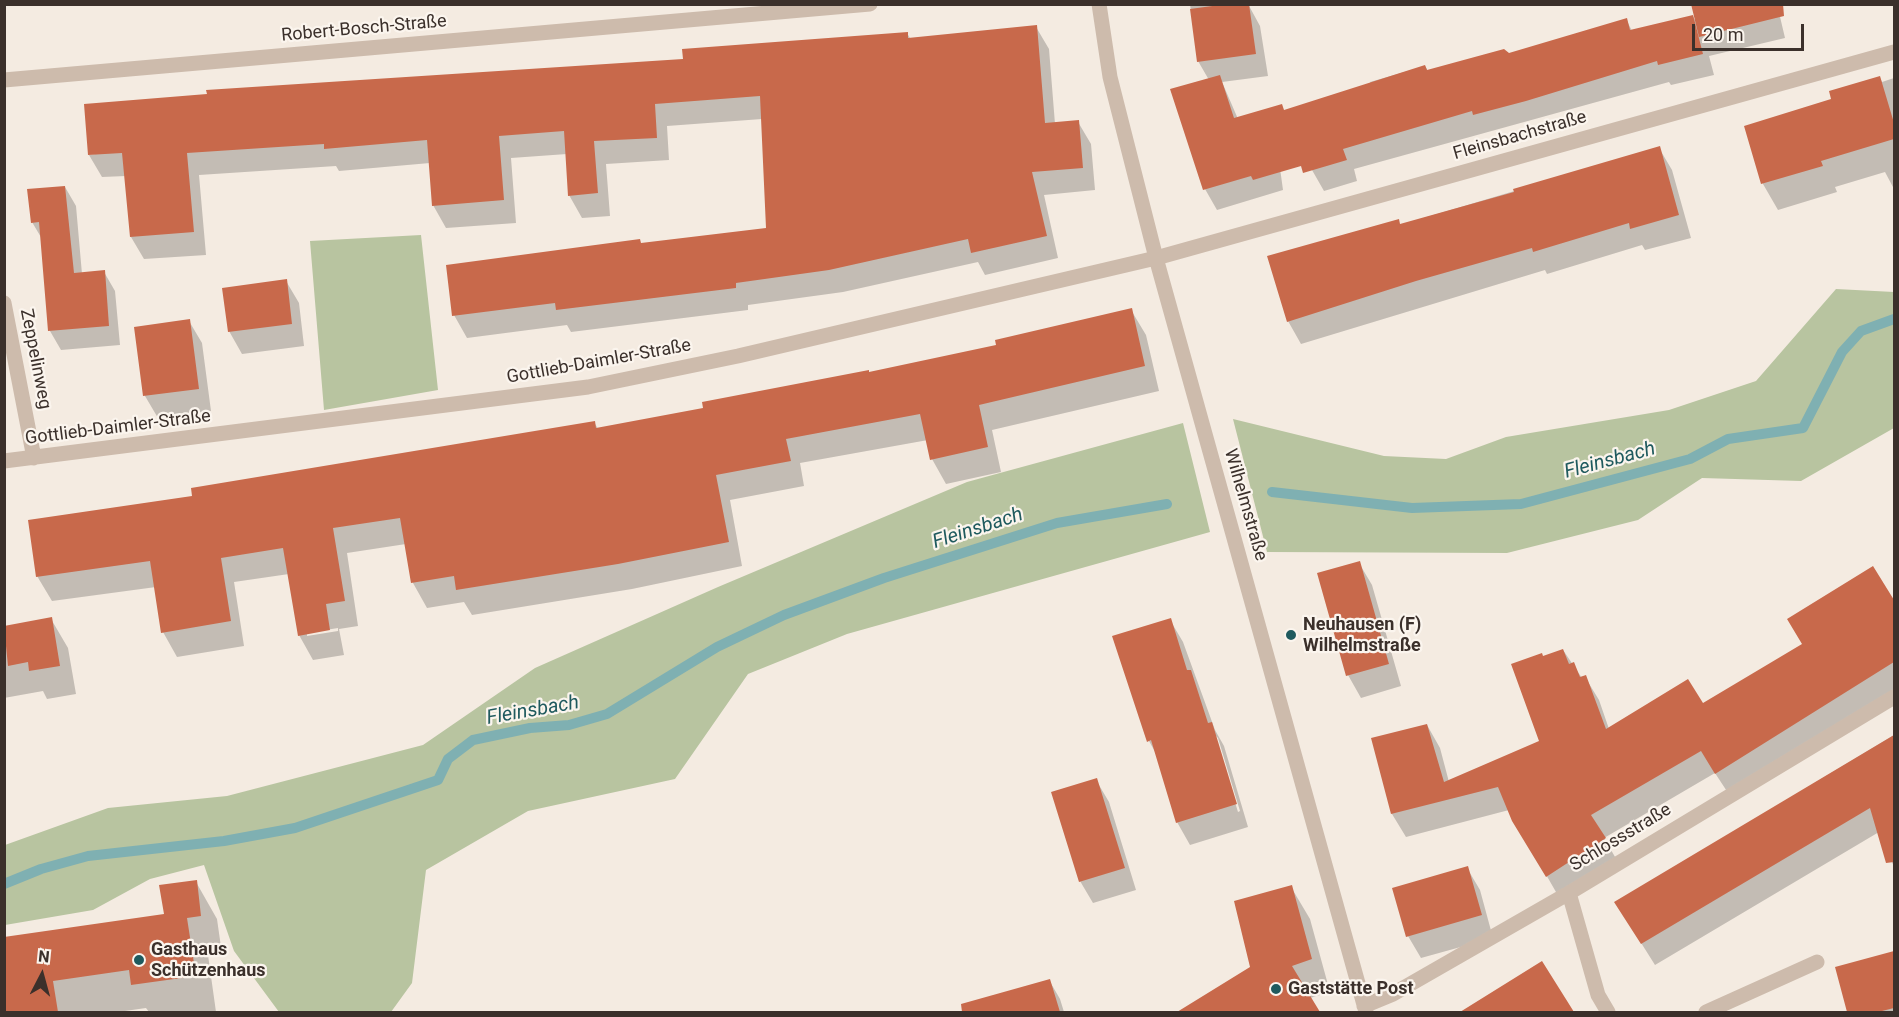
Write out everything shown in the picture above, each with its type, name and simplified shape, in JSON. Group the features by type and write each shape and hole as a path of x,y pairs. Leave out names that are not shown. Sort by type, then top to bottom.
{"street":[{"name":"Robert-Bosch-Straße","path":"4,80 870,4"},
{"name":"Wilhelmstraße","path":"1099,4 1110,77 1156,258 1365,1009"},
{"name":"Fleinsbachstraße","path":"1156,258 1894,52"},
{"name":"Gottlieb-Daimler-Straße","path":"4,462 588,387 738,356 1156,258"},
{"name":"Zeppelinweg","path":"4,303 34,458"},
{"name":"Schlossstraße","path":"1365,1009 1569,893 1894,697"},
{"path":"1569,893 1598,995 1608,1012"},
{"path":"1706,1012 1817,962"}],"green space":[{"path":"421,235 438,390 324,410 310,241"},
{"path":"1836,289 1894,292 1894,428 1801,481 1702,478 1638,520 1507,553 1267,552 1233,419 1384,456 1446,459 1506,437 1669,410 1756,381"},
{"path":"1183,423 1210,532 847,634 748,674 675,779 528,811 426,870 412,983 391,1012 279,1012 234,951 204,865 150,879 93,910 5,925 5,845 108,808 227,796 423,745 535,668 718,587 967,482"}],"building":[{"path":"1227,4 1249,4 1256,54 1197,62 1190,9"},
{"path":"1691,4 1783,4 1784,16 1699,37"},
{"path":"1693,15 1703,54 1658,65 1657,61 1526,101 1473,115 1472,111 1343,149 1347,160 1303,173 1301,166 1253,180 1251,176 1203,190 1170,89 1220,75 1234,118 1282,104 1284,110 1425,65 1427,70 1504,49 1509,53 1627,18 1630,30"},
{"path":"1037,25 1045,123 1079,120 1083,168 1032,172 1047,236 971,253 968,239 829,270 736,283 736,288 556,310 555,303 452,316 446,265 640,239 641,243 766,228 760,96 655,104 657,138 594,141 598,193 568,196 564,131 499,136 504,200 432,206 427,140 324,149 324,144 187,153 194,232 130,237 122,153 88,155 84,104 207,94 206,90 683,59 682,49 908,32 908,38"},
{"path":"1880,76 1894,123 1894,139 1821,161 1823,166 1761,184 1744,126 1831,99 1829,91"},
{"path":"1660,146 1679,215 1630,229 1629,223 1533,252 1532,248 1416,281 1287,322 1267,256 1399,219 1400,224 1514,192 1513,189"},
{"path":"65,186 74,273 105,270 109,326 48,331 39,222 31,223 27,189"},
{"path":"287,279 292,324 228,332 222,288"},
{"path":"1132,308 1145,366 979,405 988,447 930,460 920,414 786,439 791,461 716,475 729,542 618,564 456,590 454,576 411,583 400,518 333,528 345,601 326,604 330,630 298,636 283,548 221,558 231,621 161,633 150,561 36,577 28,520 192,496 191,488 595,421 596,428 703,408 702,402 869,370 869,372 996,345 995,340"},
{"path":"190,319 199,389 143,396 134,327"},
{"path":"1360,561 1389,664 1346,676 1317,573"},
{"path":"1873,566 1894,600 1894,662 1715,774 1701,751 1591,815 1606,838 1546,877 1512,821 1498,787 1391,814 1371,738 1427,724 1444,782 1539,741 1511,664 1542,653 1543,656 1563,649 1569,664 1574,662 1580,677 1586,675 1606,729 1688,679 1703,703 1802,644 1787,619"},
{"path":"52,617 60,666 29,671 28,662 8,666 4,626"},
{"path":"1171,618 1187,670 1191,670 1208,723 1212,722 1237,804 1176,823 1151,740 1147,742 1112,636"},
{"path":"1894,735 1894,862 1886,863 1870,808 1641,944 1614,902"},
{"path":"1097,778 1125,868 1079,882 1051,792"},
{"path":"1468,866 1482,915 1406,937 1392,888"},
{"path":"197,880 201,916 187,918 196,976 131,985 129,970 53,981 58,1012 4,1012 4,937 164,914 159,885"},
{"path":"1292,885 1312,959 1292,966 1320,1012 1177,1012 1250,967 1234,901"},
{"path":"1894,951 1894,1008 1878,1012 1847,1012 1835,967"},
{"path":"1542,961 1574,1012 1460,1012"},
{"path":"1050,979 1060,1012 962,1012 961,1004"}],"waterway":[{"name":"Fleinsbach","path":"1272,492 1412,508 1521,504 1690,459 1728,439 1803,428 1842,352 1861,331 1894,319"},
{"name":"Fleinsbach","path":"4,884 41,869 88,856 224,841 295,828 438,780 448,759 473,740 530,728 569,725 607,714 717,647 784,615 884,578 1057,523 1167,504"}],"place":[{"name":"Neuhausen (F) Wilhelmstraße","path":"1291,635"},
{"name":"Gasthaus Schützenhaus","path":"139,960"},
{"name":"Gaststätte Post","path":"1276,989"}]}
